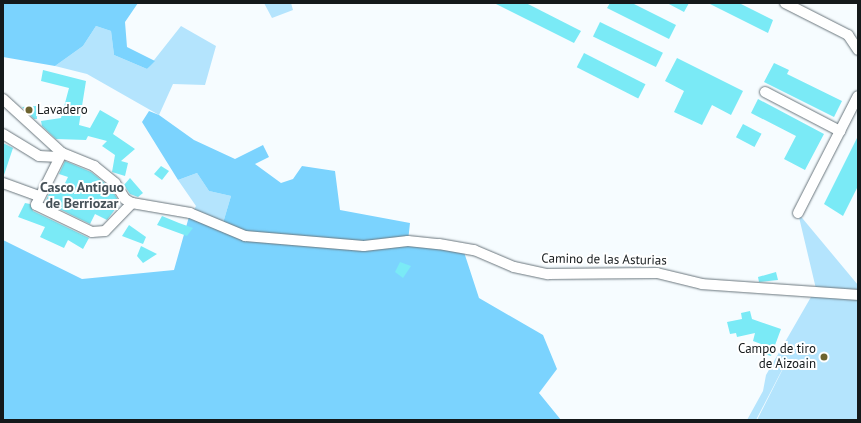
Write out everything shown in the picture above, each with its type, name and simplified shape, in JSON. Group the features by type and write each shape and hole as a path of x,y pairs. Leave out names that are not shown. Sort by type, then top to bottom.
{"street":[{"path":"785,3 848,35 858,50"},
{"path":"765,92 840,131"},
{"path":"798,213 858,96"},
{"path":"3,99 60,155"},
{"path":"3,134 39,156 60,155 94,166 132,203 105,231 92,232 36,205 60,155"},
{"path":"3,183 39,196"},
{"name":"Camino de las Asturias","path":"132,203 190,213 245,236 364,246 408,241 462,247 514,267 548,274 656,273 702,284 858,295"}],"shaded area":[{"path":"3,3 138,3 125,22 127,47 155,61 147,69 114,55 111,31 96,26 83,46 55,66 3,57"},
{"path":"264,3 291,3 293,10 272,18"},
{"path":"96,26 111,31 114,55 147,69 181,26 216,46 205,85 173,84 159,115 87,74 55,66 83,46"},
{"path":"149,111 159,115 194,140 235,159 263,145 269,157 255,164 281,183 293,179 302,166 335,171 340,210 410,223 408,241 464,252 479,298 543,335 557,369 539,393 561,420 3,420 3,240 82,279 174,270 190,213 223,223 231,196 209,191 197,173 178,180 142,122"},
{"path":"197,173 209,191 231,196 223,223 192,213 196,206 178,180"},
{"name":"Campo de tiro de Aizoain","path":"798,213 858,285 858,420 757,420 797,341 756,420 747,420 763,391 766,375 811,297 817,293"}],"building":[{"path":"494,3 526,3 581,31 574,43"},
{"path":"610,3 632,3 676,25 669,39 607,8"},
{"path":"667,3 689,3 684,12"},
{"path":"708,3 739,3 773,20 768,33"},
{"path":"600,22 663,53 656,67 593,36"},
{"path":"584,53 645,84 638,99 577,67"},
{"path":"677,58 743,91 731,115 712,105 702,125 674,112 684,91 665,81"},
{"path":"774,63 789,70 787,74 842,101 834,117 764,82"},
{"path":"43,70 86,81 79,125 90,128 100,110 119,121 113,134 135,149 121,161 128,163 125,176 112,172 115,155 102,146 107,141 88,136 86,140 56,139 42,126 41,121 61,118 69,88 41,81"},
{"path":"758,99 824,134 805,170 784,159 796,136 751,113"},
{"name":"Lavadero","path":"36,106 37,119 34,119 22,107"},
{"path":"743,124 762,134 754,147 736,137"},
{"path":"858,136 858,186 843,216 824,204"},
{"path":"3,143 13,148 4,175 3,175"},
{"path":"65,161 91,172 110,187 120,203 107,220 95,214 90,224 45,202 53,186 61,191 68,177 59,174"},
{"path":"161,166 169,171 162,180 154,174"},
{"path":"130,178 143,193 138,197 130,194 124,185"},
{"path":"25,203 30,204 33,211 89,238 83,249 68,240 64,248 40,237 45,227 18,217"},
{"path":"162,216 193,228 187,236 157,225"},
{"path":"129,225 146,237 143,244 122,236"},
{"path":"141,246 157,254 143,263 137,256"},
{"path":"400,262 411,266 403,278 395,272"},
{"path":"776,272 778,280 759,282 758,277"},
{"path":"750,311 752,319 781,329 771,356 758,352 761,344 753,341 755,333 737,337 736,333 730,334 727,322 742,319 741,313"}],"place":[{"name":"Lavadero","path":"29,110"},
{"name":"Campo de tiro de Aizoain","path":"824,357"}],"district":[{"name":"Casco Antiguo de Berriozar","path":"82,196"}]}
